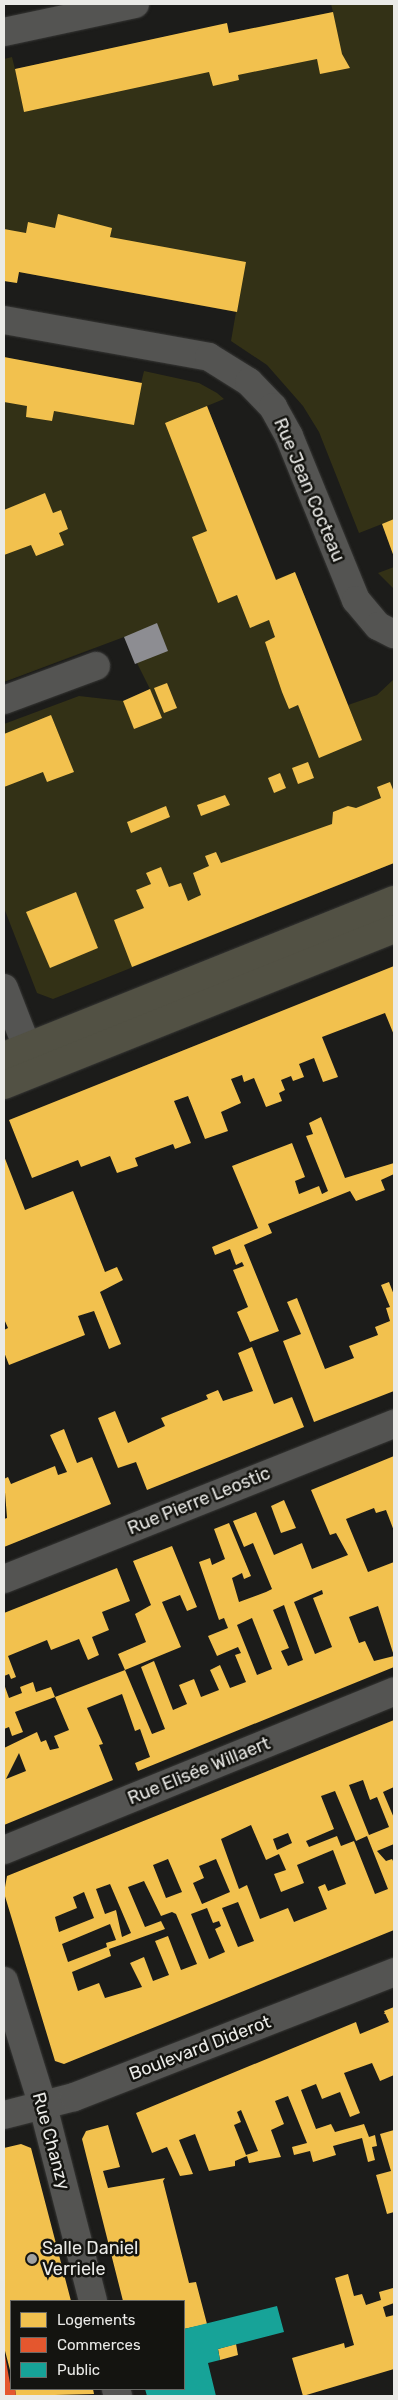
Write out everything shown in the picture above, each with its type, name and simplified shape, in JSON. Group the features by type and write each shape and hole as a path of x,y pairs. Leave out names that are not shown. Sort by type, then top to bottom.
{"main road":[{"path":"15,1051 394,900"},
{"path":"4,1085 394,929"}],"street":[{"path":"4,32 136,4"},
{"name":"Rue Jean Cocteau","path":"4,320 210,357 249,382 273,407 289,436 356,600 378,626 394,634"},
{"path":"4,700 96,666"},
{"path":"4,988 15,1051 37,1072"},
{"name":"Rue Pierre Leostic","path":"4,1579 394,1424"},
{"name":"Rue Elisée Willaert","path":"4,1850 394,1692"},
{"name":"Boulevard Diderot","path":"4,2115 74,2097 394,1972"},
{"name":"Rue Chanzy","path":"4,1982 43,2106 94,2300"}],"shaded area":[{"path":"331,4 394,4 394,557 382,524 359,533 319,432 303,406 267,365 231,341 236,312 19,272 17,283 4,281 4,59 12,57 15,69 182,33 229,33 333,12"},
{"path":"4,357 141,383 144,371 199,383 217,393 224,399 207,406 276,579 295,572 348,705 377,695 394,679 394,863 53,999 37,993 4,908 4,724 79,696 123,701 150,689 124,637 4,682"},
{"path":"394,567 394,589 378,573"}],"building: Logements":[{"path":"333,12 342,54 350,68 320,74 317,59 238,75 239,80 213,86 209,72 24,112 15,69 227,23 229,33"},
{"path":"58,214 112,228 110,237 246,262 237,312 19,272 17,283 4,281 4,229 26,233 28,222 55,228"},
{"path":"4,357 142,383 134,425 54,411 52,421 26,417 27,406 4,402"},
{"path":"207,406 276,580 295,572 362,740 319,758 298,705 289,709 282,692 265,642 275,637 269,620 250,628 237,595 218,603 192,537 207,531 165,423"},
{"path":"45,493 53,513 61,510 68,529 59,533 64,545 36,556 31,545 4,555 4,510"},
{"path":"394,519 394,557 382,524"},
{"path":"167,683 177,708 164,713 154,688"},
{"path":"150,689 162,718 134,729 123,701"},
{"path":"51,715 74,772 47,782 43,772 4,787 4,734"},
{"path":"308,762 314,778 298,784 292,768"},
{"path":"280,773 286,788 274,793 268,778"},
{"path":"390,782 394,792 394,863 132,967 114,920 144,908 136,890 151,884 146,873 161,867 169,887 181,883 188,901 201,895 193,873 209,866 205,856 216,852 221,863 332,824 333,812 348,806 356,808 381,798 377,787"},
{"path":"225,795 230,805 201,816 197,805"},
{"path":"166,806 170,817 131,833 127,822"},
{"path":"76,892 98,948 50,968 26,912"},
{"path":"394,966 394,1035 385,1013 322,1037 338,1077 323,1082 314,1058 299,1064 304,1077 293,1081 291,1076 281,1080 285,1090 279,1093 282,1101 266,1107 254,1078 244,1082 242,1075 231,1079 241,1103 221,1112 228,1131 205,1139 188,1096 174,1101 191,1143 175,1149 173,1144 135,1158 138,1166 117,1173 110,1156 81,1167 78,1160 32,1178 9,1120"},
{"path":"321,1117 345,1178 394,1163 394,1174 381,1180 385,1190 356,1201 350,1191 268,1224 272,1233 244,1245 279,1331 250,1342 237,1312 248,1307 233,1270 244,1266 242,1262 236,1265 230,1249 215,1255 212,1247 258,1228 232,1166 292,1143 305,1177 295,1181 299,1194 319,1186 322,1194 328,1191 306,1136 313,1134 309,1123"},
{"path":"4,1156 25,1210 73,1191 105,1272 117,1267 123,1280 100,1292 121,1344 109,1349 94,1311 78,1316 85,1335 9,1365 4,1352 4,1330 8,1328 4,1319"},
{"path":"389,1282 394,1295 394,1391 314,1422 283,1341 301,1334 287,1302 297,1298 325,1369 354,1358 349,1346 378,1335 375,1327 390,1321 386,1308 390,1307 381,1285"},
{"path":"252,1347 274,1404 292,1397 304,1427 147,1490 136,1462 118,1468 98,1418 115,1411 128,1443 165,1426 161,1418 208,1399 206,1395 218,1390 223,1401 253,1391 238,1353"},
{"path":"64,1429 77,1463 92,1457 111,1504 4,1547 4,1519 7,1518 4,1479 8,1477 11,1484 55,1466 58,1475 67,1472 50,1435"},
{"path":"394,1456 394,1531 386,1510 376,1513 374,1508 346,1519 368,1572 394,1562 394,1656 394,1667 138,1771 135,1763 150,1757 140,1729 135,1731 122,1694 87,1708 103,1744 99,1745 113,1780 4,1825 4,1748 37,1732 41,1742 46,1740 50,1750 59,1748 54,1736 69,1730 55,1697 125,1670 152,1734 165,1729 141,1667 154,1661 173,1710 187,1704 179,1685 194,1679 201,1697 219,1690 210,1670 220,1665 230,1688 246,1682 235,1655 241,1653 238,1647 217,1656 208,1636 228,1628 224,1618 219,1620 199,1562 210,1558 212,1565 225,1559 214,1529 229,1523 251,1576 244,1579 242,1573 232,1578 239,1602 266,1592 272,1589 253,1543 244,1547 233,1521 256,1512 274,1555 302,1543 312,1569 348,1555 336,1533 330,1535 311,1490","holes":["322,1590 323,1594 313,1598 332,1647 315,1654 294,1602","284,1605 303,1660 288,1666 281,1651 289,1648 273,1610","378,1606 394,1656 374,1661 365,1641 359,1643 349,1617","252,1618 272,1669 257,1675 237,1625","19,1753 26,1771 6,1779"]},
{"path":"284,1500 296,1528 281,1533 271,1506"},
{"path":"172,1546 197,1607 187,1611 180,1595 162,1602 181,1647 125,1670 118,1654 146,1642 135,1614 151,1605 133,1561"},
{"path":"117,1568 130,1601 102,1612 109,1630 92,1637 99,1655 88,1660 79,1639 51,1650 47,1640 8,1656 16,1677 11,1679 9,1674 4,1676 4,1613"},
{"path":"33,1682 36,1692 51,1687 55,1697 15,1712 23,1732 12,1736 9,1727 4,1729 4,1684 9,1698 22,1693 20,1687"},
{"path":"394,1720 394,1787 383,1792 394,1818 394,1844 377,1851 386,1861 392,1859 394,1863 394,1930 64,2064 55,2061 4,1893 7,1876","holes":["363,1780 370,1800 377,1797 389,1827 369,1835 349,1785","335,1791 356,1841 367,1836 388,1889 375,1894 354,1841 341,1846 337,1836 309,1847 306,1841 334,1829 321,1796","251,1825 266,1860 279,1854 286,1870 274,1874 281,1892 304,1883 297,1865 333,1850 346,1884 328,1891 325,1884 318,1887 327,1909 294,1922 288,1908 260,1919 247,1885 239,1889 221,1839","288,1833 292,1843 277,1850 273,1839","168,1859 182,1892 166,1898 153,1865","216,1859 230,1892 202,1904 193,1883 204,1878 199,1866","144,1881 161,1916 172,1912 176,1914 197,1964 181,1970 168,1936 155,1941 169,1975 153,1981 144,1957 130,1963 142,1987 105,1998 99,1983 78,1991 72,1972 111,1956 109,1949 165,1929 161,1921 145,1927 128,1887","110,1884 131,1933 122,1937 116,1910 105,1914 96,1889","84,1892 94,1918 59,1932 55,1917 77,1908 73,1897","238,1902 254,1941 238,1947 222,1908","207,1908 213,1923 219,1921 221,1926 215,1929 225,1952 209,1959 191,1914","110,1924 116,1940 106,1943 107,1947 68,1962 62,1944"]},
{"path":"394,2007 394,2075 380,2081 372,2063 344,2073 360,2113 350,2117 340,2092 322,2099 316,2084 301,2090 316,2129 331,2124 335,2132 364,2124 369,2137 375,2135 377,2146 372,2147 375,2160 368,2162 362,2138 333,2146 336,2155 313,2162 310,2151 294,2155 292,2147 307,2143 288,2096 275,2101 284,2124 271,2130 281,2157 249,2163 247,2156 235,2161 235,2166 209,2171 195,2134 179,2140 193,2174 180,2176 167,2147 152,2153 136,2113 356,2022 360,2034 389,2022 384,2011","holes":["241,2110 258,2151 246,2155 234,2125 241,2122 237,2112"]},
{"path":"108,2125 120,2167 103,2171 108,2188 165,2178 163,2181 189,2283 196,2282 207,2324 185,2329 185,2300 123,2300 82,2139 86,2131"},
{"path":"394,2130 394,2212 387,2214 376,2175 391,2171 380,2134"},
{"name":"Salle Daniel Verriele","path":"21,2144 31,2148 71,2300 10,2300 10,2370 4,2347 4,2148"},
{"path":"348,2274 354,2296 362,2294 366,2305 381,2300 379,2292 393,2288 394,2303 383,2307 386,2317 394,2315 394,2369 303,2396 292,2358 344,2343 345,2348 354,2345 335,2278"},
{"path":"236,2344 238,2355 220,2360 218,2349"},
{"path":"15,2390 93,2390 94,2394 16,2396"}],"building: Commerces":[{"path":"4,2350 10,2390 15,2390 16,2396 4,2396"}],"building: Public":[{"path":"277,2306 284,2332 218,2349 220,2360 208,2363 216,2396 147,2396 145,2390 185,2390 185,2329"}],"building: Industrie":[{"path":"157,623 168,651 135,664 124,637"}],"place":[{"name":"Salle Daniel Verriele","path":"32,2259"}]}
